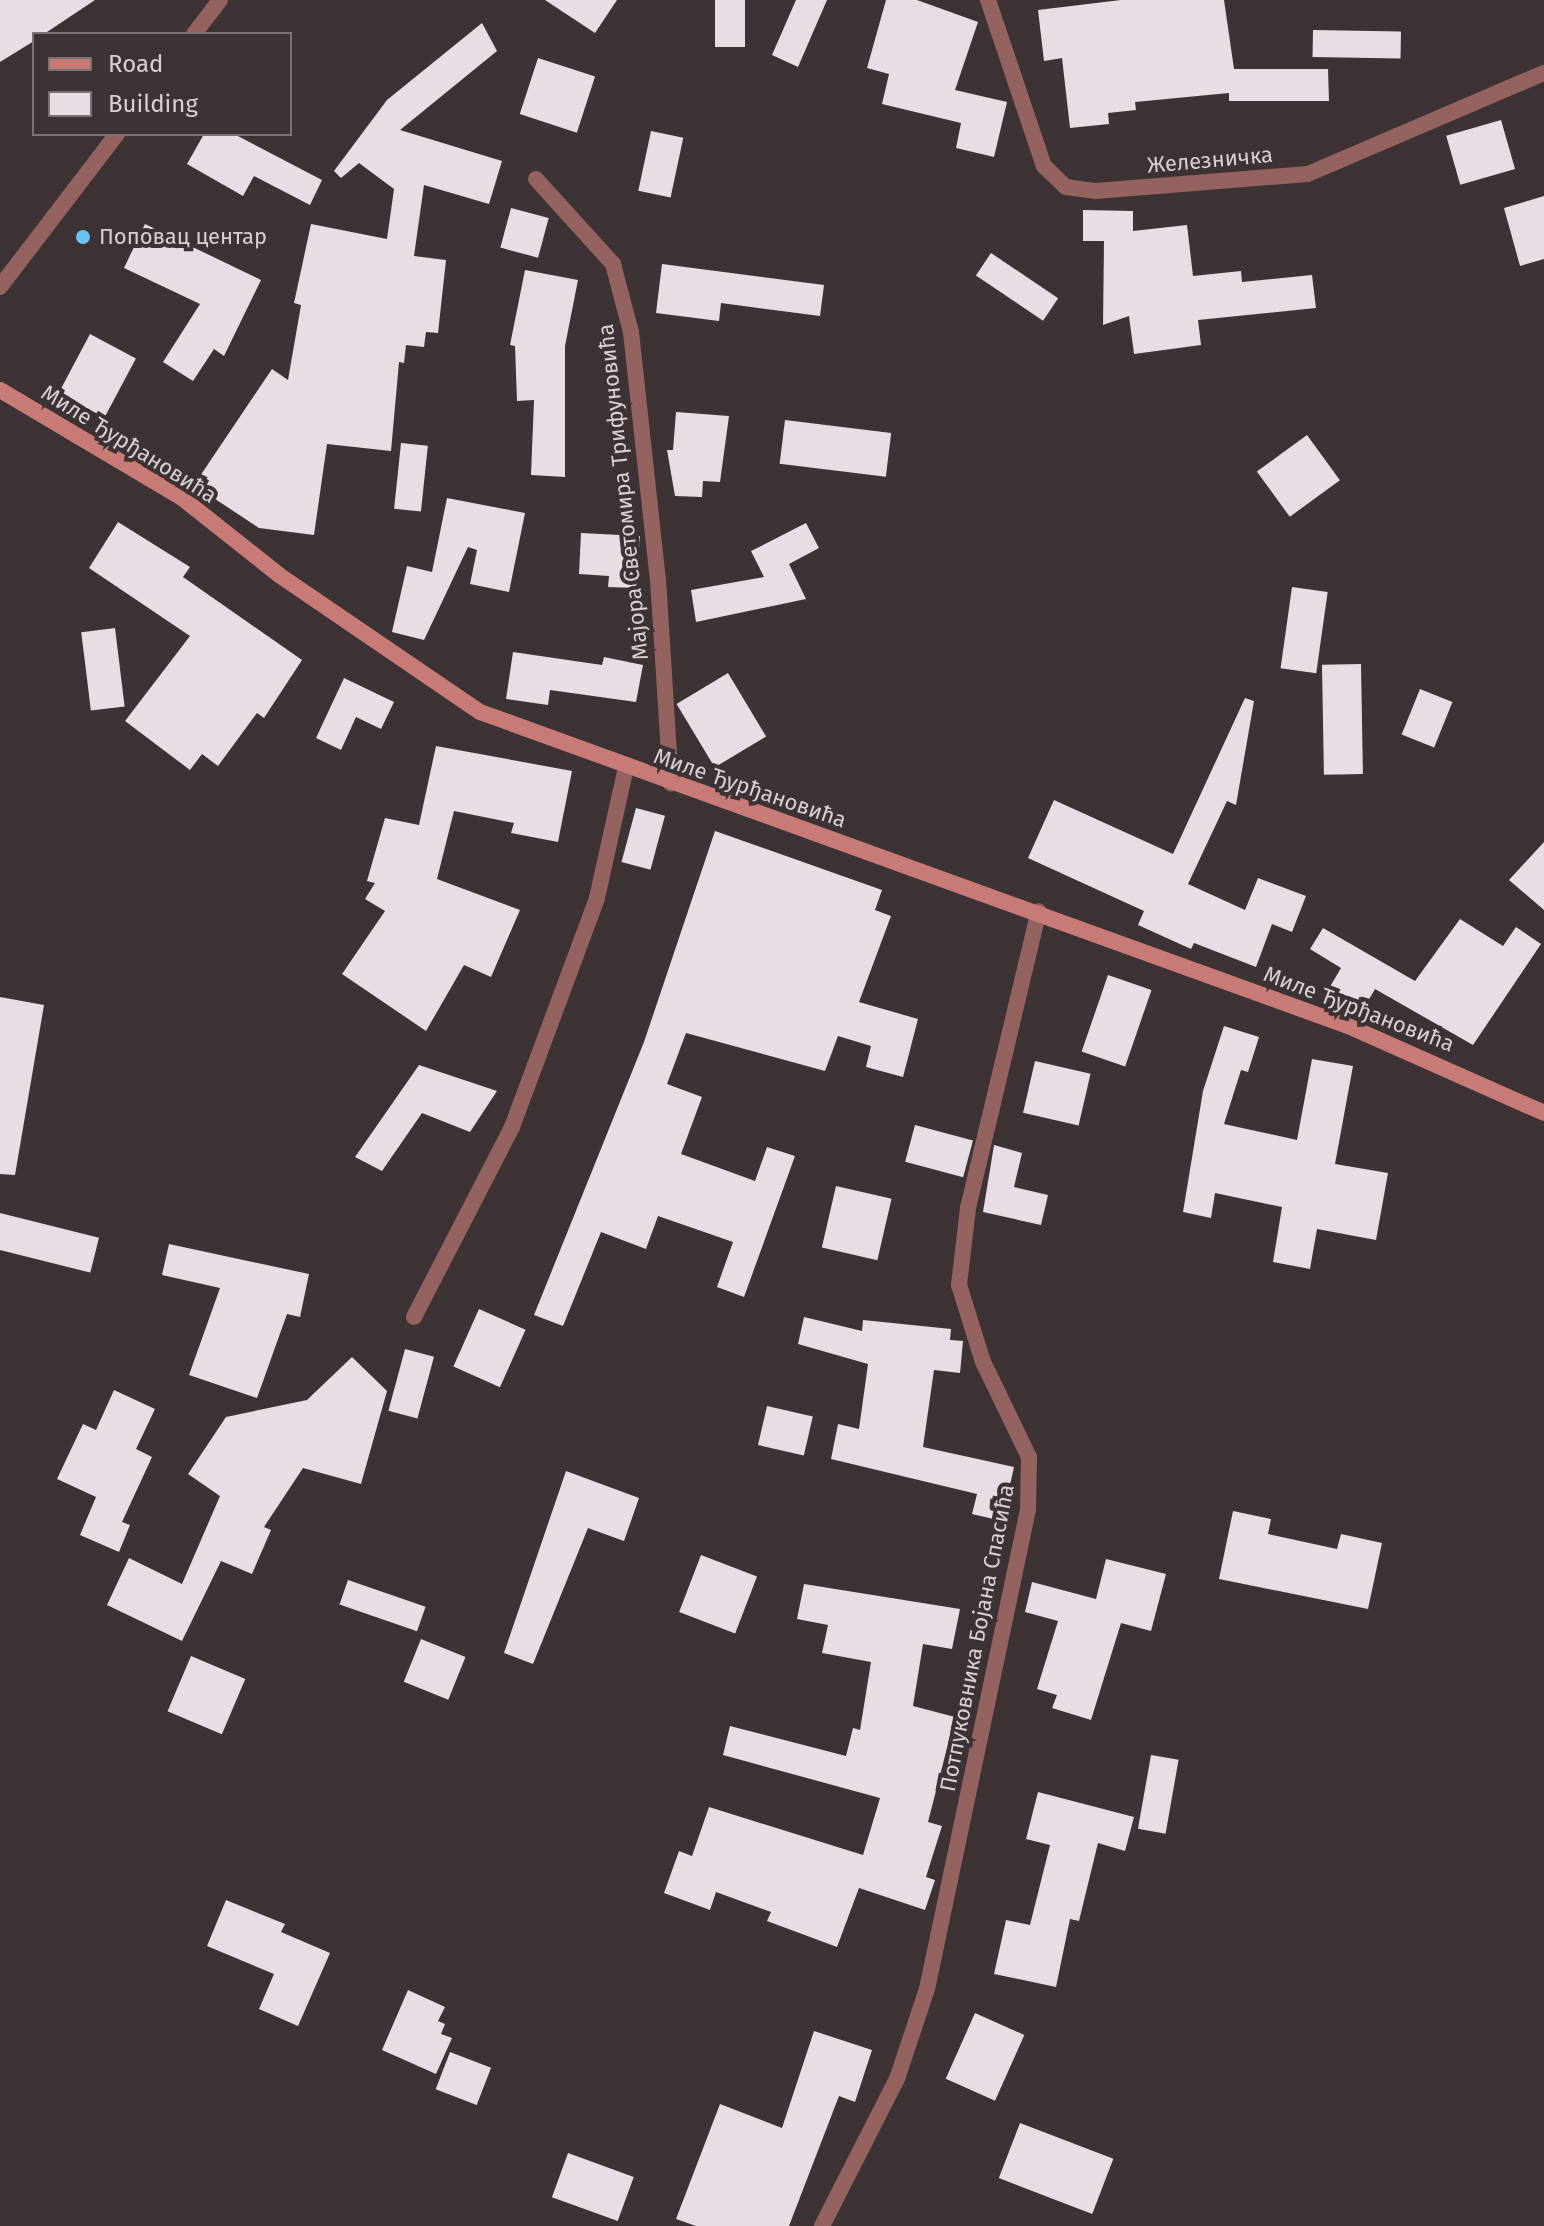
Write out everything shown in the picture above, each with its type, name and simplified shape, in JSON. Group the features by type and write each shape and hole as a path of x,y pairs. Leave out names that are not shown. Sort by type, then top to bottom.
{"street":[{"path":"196,32 220,0"},
{"name":"Железничка","path":"988,0 1044,166 1066,187 1081,189 1209,184 1308,174 1544,73"},
{"path":"0,287 115,136"},
{"name":"Мајора Светомира Трифуновића","path":"536,179 613,264 631,332 658,579 671,784"},
{"name":"Миле Ђурђановића","path":"0,390 182,498 279,575 480,712 671,784 1039,911 1348,1026 1544,1113"},
{"path":"414,1317 512,1127 597,898 626,767"},
{"name":"Потпуковника Бојана Спасића","path":"822,2226 897,2079 927,1989 1028,1510 1029,1457 983,1362 959,1285 963,1233 1039,911"}],"building":[{"path":"0,0 95,0 47,32 32,32 32,42 0,62"},
{"path":"545,0 617,0 595,33"},
{"path":"715,0 745,0 745,47 715,47"},
{"path":"796,0 827,0 798,67 772,55"},
{"path":"886,0 917,0 978,22 955,90 1007,102 994,157 956,148 961,123 882,104 889,74 867,68"},
{"path":"1121,0 1224,0 1234,69 1328,69 1329,101 1229,101 1229,93 1135,102 1136,110 1108,113 1109,124 1070,128 1062,58 1044,61 1038,10"},
{"path":"482,23 497,51 400,130 502,161 489,204 424,185 414,256 446,260 438,333 426,332 424,347 406,345 404,363 399,362 391,451 327,444 314,535 259,528 194,485 272,369 288,380 301,305 294,303 311,224 387,239 394,189 359,163 341,178 334,171 387,100"},
{"path":"1313,30 1401,32 1401,59 1313,57"},
{"path":"538,58 595,77 577,133 520,114"},
{"path":"1501,120 1515,169 1460,185 1446,136"},
{"path":"651,131 683,138 671,198 638,191"},
{"path":"203,136 238,136 322,180 310,205 254,176 243,196 187,164"},
{"path":"1544,196 1544,259 1520,266 1504,208"},
{"path":"511,208 549,218 538,258 500,248"},
{"path":"1083,210 1133,211 1133,231 1187,225 1193,276 1241,271 1242,282 1312,275 1316,308 1198,320 1201,345 1134,354 1129,316 1103,325 1104,241 1083,241"},
{"path":"145,224 261,280 224,356 214,349 193,381 163,362 200,304 124,268"},
{"path":"991,253 1058,298 1043,321 976,275"},
{"path":"662,264 824,285 820,316 721,303 719,321 656,313"},
{"path":"525,270 578,280 565,346 565,477 531,475 534,400 517,401 515,346 510,345"},
{"path":"90,334 136,358 104,418 59,393"},
{"path":"676,412 729,416 720,482 703,481 702,497 675,496 667,450 673,450"},
{"path":"785,420 891,433 886,477 780,464"},
{"path":"1307,435 1340,480 1290,517 1257,471"},
{"path":"401,443 428,446 421,511 394,509"},
{"path":"447,498 525,513 509,592 470,584 477,550 468,547 424,640 392,632 407,566 432,572"},
{"path":"118,522 190,567 183,577 302,660 264,718 257,713 218,766 202,754 190,770 125,721 190,636 89,568"},
{"path":"806,523 819,548 789,564 806,599 696,622 691,590 764,577 751,551"},
{"path":"581,533 640,536 637,588 608,587 609,576 579,574"},
{"path":"1292,587 1328,592 1316,673 1281,668"},
{"path":"115,628 125,706 91,711 81,632"},
{"path":"513,652 602,665 604,657 643,665 636,702 550,690 548,705 506,699"},
{"path":"1361,664 1363,774 1324,775 1322,665"},
{"path":"728,673 766,736 715,767 677,704"},
{"path":"344,678 394,702 381,729 356,717 341,750 316,738"},
{"path":"1420,689 1452,702 1434,748 1402,734"},
{"path":"1245,698 1254,701 1236,805 1227,801 1188,884 1245,910 1258,878 1306,896 1292,932 1272,924 1256,967 1194,943 1191,949 1138,925 1144,911 1028,858 1054,800 1173,854"},
{"path":"436,746 572,771 558,842 511,833 514,823 454,811 437,879 520,910 491,977 464,965 426,1031 342,974 385,911 365,899 375,883 367,881 385,818 419,825"},
{"path":"636,808 665,816 650,870 622,862"},
{"path":"715,831 882,890 875,910 891,916 859,1002 918,1019 903,1077 866,1067 871,1046 838,1036 825,1071 686,1033 667,1084 702,1097 681,1154 755,1181 767,1147 795,1156 744,1297 717,1287 733,1242 658,1216 646,1249 601,1232 563,1326 534,1315 644,1042"},
{"path":"1544,842 1544,910 1509,880"},
{"path":"1460,919 1503,946 1516,927 1541,944 1473,1045 1375,989 1363,1010 1328,990 1341,968 1310,949 1323,928 1415,981"},
{"path":"1108,975 1151,990 1125,1067 1082,1052"},
{"path":"0,997 44,1005 15,1175 0,1174"},
{"path":"1224,1026 1259,1037 1248,1072 1241,1070 1224,1124 1297,1140 1312,1059 1353,1066 1335,1164 1388,1173 1376,1240 1317,1229 1310,1269 1273,1262 1282,1207 1215,1193 1211,1218 1183,1212 1203,1091"},
{"path":"1035,1061 1091,1074 1079,1125 1023,1113"},
{"path":"419,1065 497,1091 470,1132 422,1113 382,1171 355,1157"},
{"path":"915,1125 973,1141 963,1177 905,1162"},
{"path":"994,1145 1022,1153 1014,1187 1048,1195 1041,1225 983,1212"},
{"path":"836,1186 892,1199 877,1260 822,1247"},
{"path":"0,1213 99,1238 90,1273 0,1250"},
{"path":"169,1244 309,1274 300,1317 287,1314 257,1398 189,1375 220,1288 162,1275"},
{"path":"479,1309 526,1330 500,1387 453,1367"},
{"path":"804,1317 862,1331 863,1320 951,1329 950,1340 963,1341 960,1373 934,1370 923,1447 1014,1467 1002,1521 972,1514 977,1494 831,1459 838,1424 859,1429 868,1364 798,1344"},
{"path":"405,1349 434,1357 417,1419 388,1411"},
{"path":"352,1357 387,1391 361,1484 303,1468 264,1527 271,1530 252,1574 221,1561 182,1641 107,1605 129,1558 182,1584 220,1496 188,1474 226,1417 307,1400"},
{"path":"114,1390 155,1409 136,1449 152,1457 122,1522 130,1525 119,1552 80,1535 96,1497 57,1479 83,1424 96,1430"},
{"path":"767,1406 813,1417 804,1456 758,1445"},
{"path":"566,1471 639,1498 624,1541 588,1528 533,1664 504,1653"},
{"path":"1233,1511 1271,1519 1268,1534 1337,1549 1341,1534 1382,1543 1368,1609 1219,1579"},
{"path":"701,1555 757,1577 735,1633 679,1612"},
{"path":"1106,1559 1166,1574 1151,1631 1121,1623 1091,1720 1052,1708 1057,1695 1037,1689 1058,1621 1025,1612 1032,1582 1096,1599"},
{"path":"348,1580 426,1607 417,1631 340,1605"},
{"path":"804,1584 960,1609 952,1649 923,1644 913,1706 955,1717 928,1822 942,1826 926,1877 935,1880 925,1910 859,1888 837,1947 767,1921 771,1912 716,1892 710,1910 664,1893 679,1851 692,1856 709,1807 863,1855 880,1798 723,1755 730,1726 846,1756 853,1728 860,1730 871,1662 822,1653 828,1625 797,1619"},
{"path":"421,1639 466,1657 448,1700 404,1682"},
{"path":"191,1656 245,1679 222,1734 168,1711"},
{"path":"1151,1755 1179,1760 1166,1834 1138,1829"},
{"path":"1038,1792 1134,1817 1125,1851 1098,1843 1079,1921 1070,1919 1056,1987 994,1974 1006,1920 1030,1925 1050,1845 1026,1839"},
{"path":"226,1900 285,1924 281,1932 330,1953 298,2026 259,2009 274,1974 207,1946"},
{"path":"408,1990 445,2007 438,2021 445,2024 441,2034 452,2038 436,2074 382,2050"},
{"path":"975,2013 1024,2035 995,2101 946,2079"},
{"path":"814,2031 872,2050 855,2102 839,2096 789,2226 696,2226 676,2219 720,2104 782,2128"},
{"path":"450,2052 491,2068 477,2105 436,2089"},
{"path":"1020,2123 1113,2159 1092,2214 999,2178"},
{"path":"568,2153 634,2177 618,2221 552,2197"}],"place":[{"name":"Поповац центар","path":"83,237"}]}
